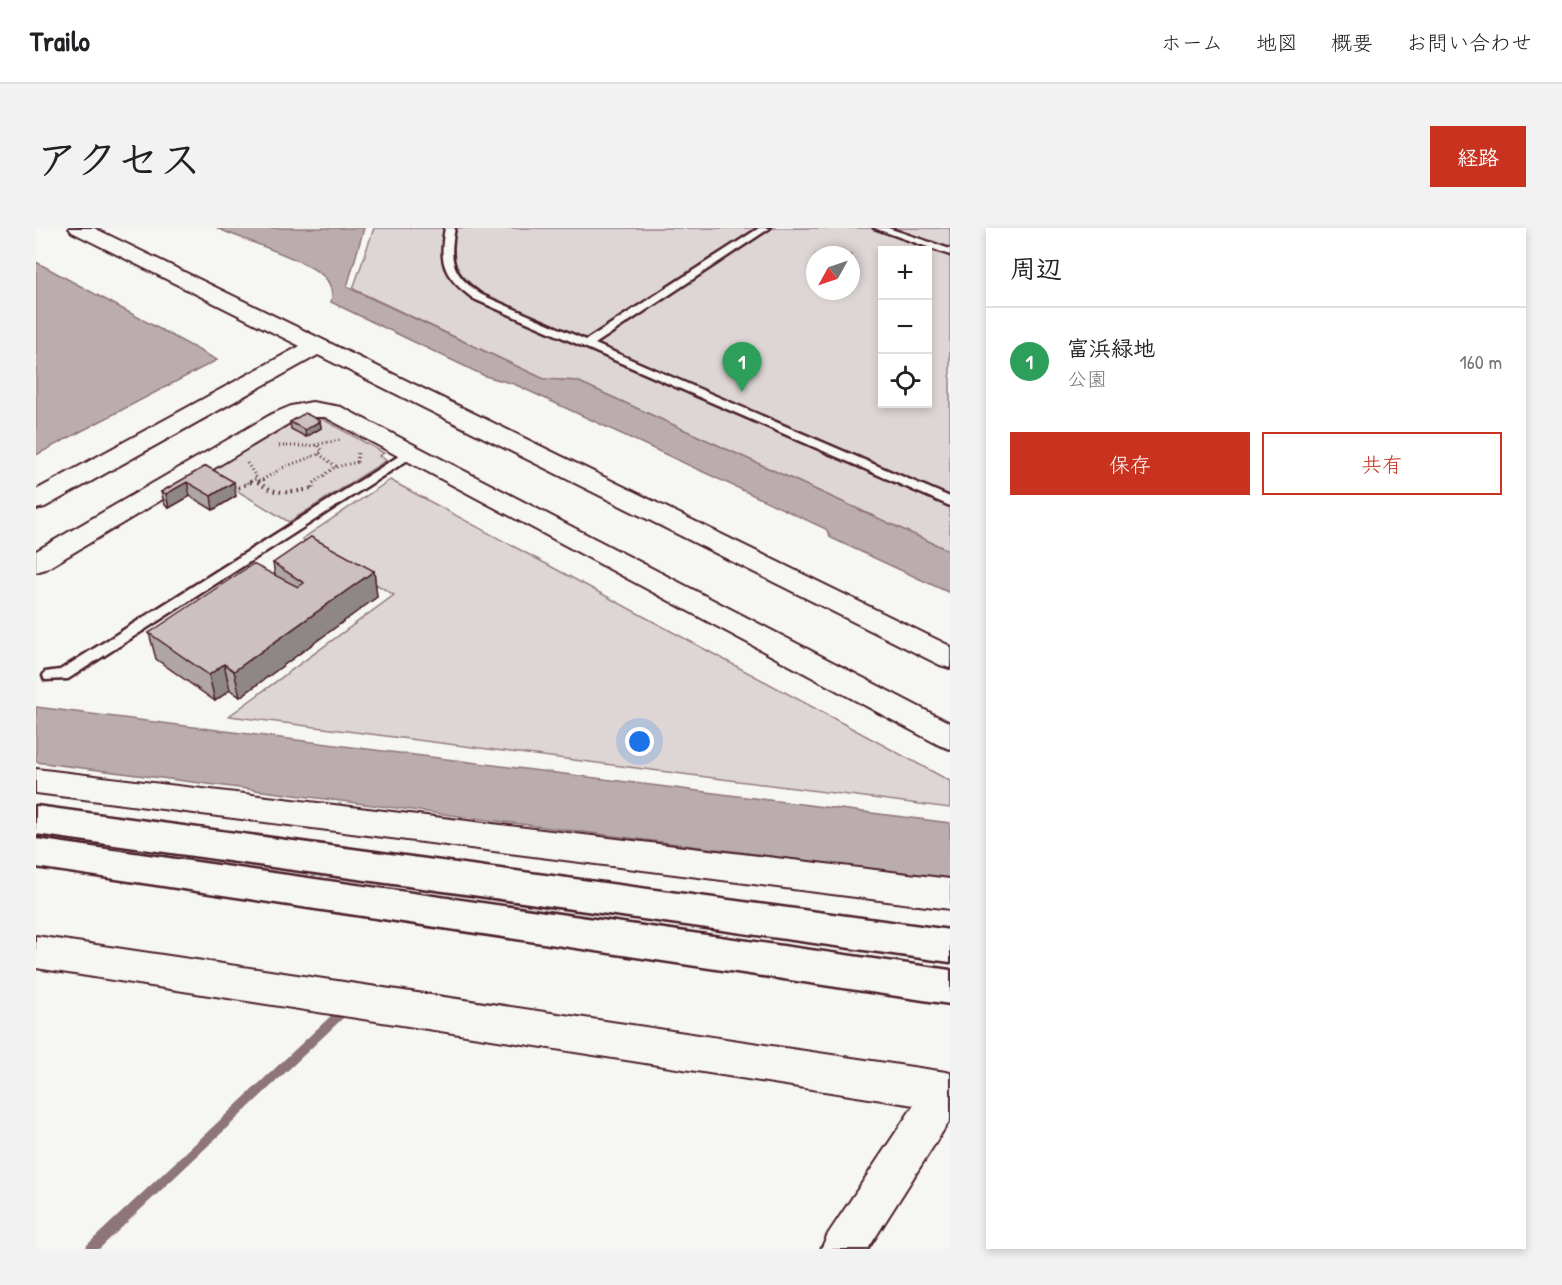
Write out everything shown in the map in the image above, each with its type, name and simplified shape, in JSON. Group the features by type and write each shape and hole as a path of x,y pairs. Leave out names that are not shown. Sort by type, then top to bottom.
{"street":[{"path":"79,228 950,658"},
{"path":"36,501 318,346"},
{"path":"36,563 280,419 300,409 321,408 333,412 950,737"},
{"path":"36,781 950,894"},
{"path":"36,820 950,946"},
{"path":"36,853 950,987"},
{"path":"36,952 948,1092 843,1249"}],"lane":[{"path":"450,228 446,247 448,268 466,290 478,297 950,502"},
{"path":"586,344 765,228"},
{"path":"879,228 950,252"},
{"path":"50,676 63,675 410,453"}],"path":[{"path":"272,447 340,440 348,442"},
{"path":"233,490 319,454 322,451 317,444"},
{"path":"356,447 357,462"},
{"path":"319,454 337,467"},
{"path":"253,456 247,466 258,481 277,494 288,495 313,488"}],"shaded area":[{"path":"217,228 364,228 347,287 544,379 577,381 950,551 950,593 831,538 826,529 514,384 485,376 331,302 330,285 320,273 293,259"},
{"path":"374,228 950,228 950,551 577,381 544,379 353,289"},
{"path":"36,262 217,360 36,455"},
{"path":"303,416 317,416 384,453 379,456 387,460 289,522 206,472"},
{"path":"390,480 950,781 950,808 229,716 394,595 302,539"},
{"path":"36,707 950,823 950,879 36,762"}],"building":[{"path":"305,413 320,421 305,430 290,422"},
{"path":"206,466 234,482 211,496 187,482 166,494 161,492"},
{"path":"311,537 374,571 234,671 224,664 209,675 149,633 253,564 298,587 304,583 273,563"}],"waterway":[{"path":"91,1249 339,1015"}],"place":[{"name":"富浜緑地","path":"742,392"}]}
